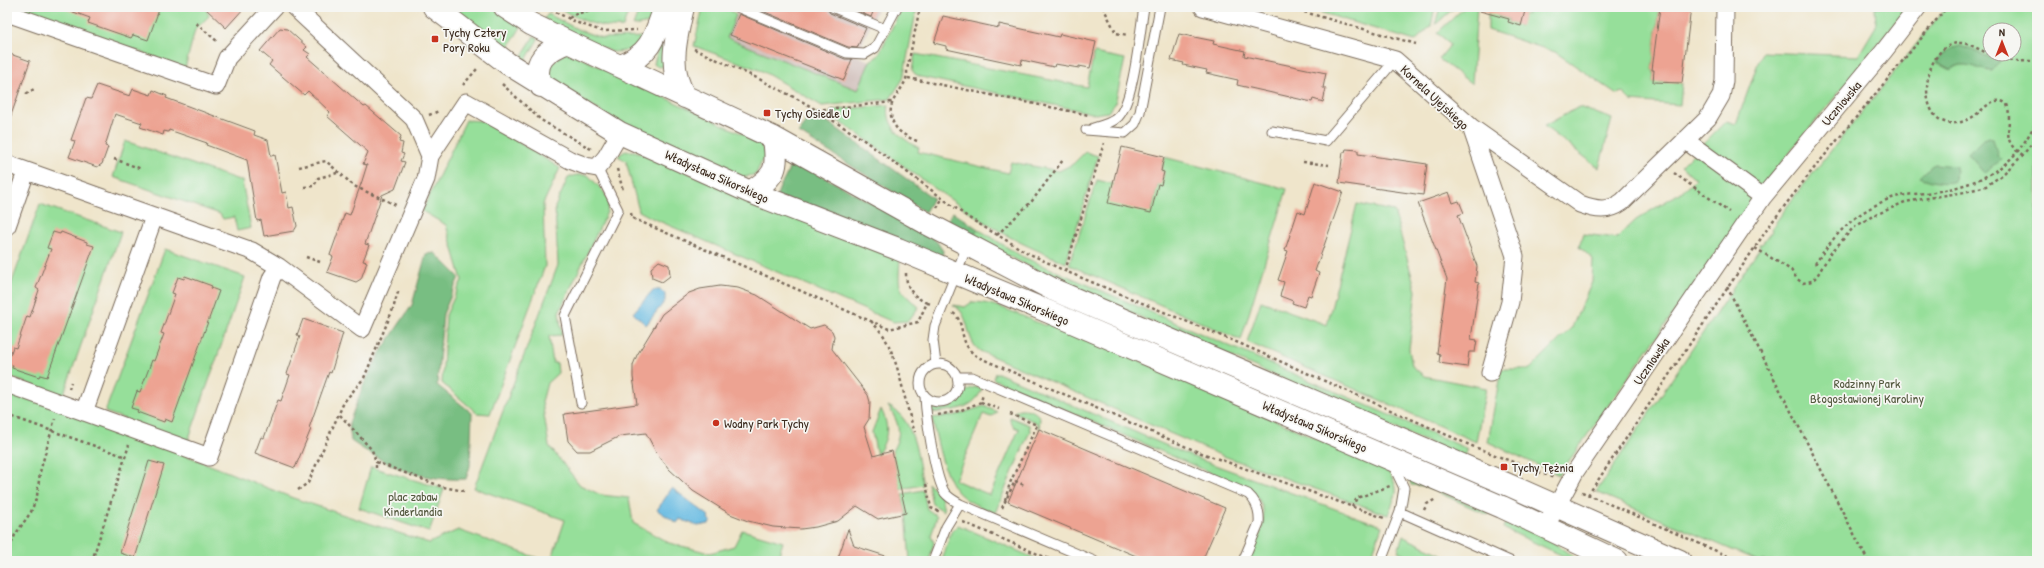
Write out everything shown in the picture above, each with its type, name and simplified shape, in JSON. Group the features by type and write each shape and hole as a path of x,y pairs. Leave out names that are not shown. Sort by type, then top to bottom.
{"street":[{"path":"7,12 216,86 227,58 274,7"},
{"path":"294,7 414,119 430,156"},
{"name":"Władysława Sikorskiego","path":"434,7 507,63 620,133 750,192 957,274 1389,458 1617,561"},
{"name":"Władysława Sikorskiego","path":"505,7 531,24 774,138 967,246 1054,290 1511,486 1680,561"},
{"path":"621,66 639,57 651,44 665,7"},
{"path":"683,7 674,62 677,81 685,97"},
{"name":"Kornela Ujejskiego","path":"1203,7 1395,60 1471,127 1515,256 1510,302 1490,373"},
{"path":"1471,127 1580,204 1592,209 1602,210 1614,208 1708,118 1721,96 1724,81 1725,7"},
{"name":"Uczniowska","path":"1545,528 1576,472 1763,197 1884,51 1918,7"},
{"path":"542,86 538,76 542,59 546,52 568,42"},
{"path":"7,164 252,251 278,267 362,329 426,179 430,156 466,102 570,160 586,166 601,162 620,133"},
{"path":"750,192 768,180 777,161 774,138"},
{"path":"1686,140 1763,197"},
{"path":"7,226 26,172"},
{"path":"84,412 154,217"},
{"path":"7,384 209,457 272,277 278,267"}],"lane":[{"path":"737,7 847,53 870,52 875,48 897,7"},
{"path":"832,7 885,29"},
{"path":"1144,7 1129,95 1124,110 1117,118 1104,125 1086,130 1125,133 1135,124 1140,112 1160,7"},
{"path":"1272,131 1326,141 1395,60"},
{"path":"581,403 565,316 618,210 601,162"},
{"path":"936,364 933,340 935,326 967,246"},
{"path":"936,364 949,366 958,377 958,390 949,400 937,403 926,397 922,392 920,380 925,369 936,364"},
{"path":"958,377 969,376 1248,494 1257,506 1259,523 1243,561"},
{"path":"926,397 926,417 941,482 948,496 960,504 1094,561"},
{"path":"1381,561 1400,512 1404,488 1389,458"},
{"path":"933,561 946,527 960,504"},
{"path":"1400,512 1510,561"}],"path":[{"path":"545,7 602,31 640,30"},
{"path":"569,18 576,14 601,7"},
{"path":"917,141 908,137 896,128 890,114 892,102 908,78 907,70 920,7"},
{"path":"1103,7 1116,33 1133,35"},
{"path":"1287,7 1416,44"},
{"path":"1739,561 1588,495 1754,248 1810,172 1947,7"},
{"path":"196,23 231,53"},
{"path":"2023,156 2008,139 2009,110 2007,104 2003,101 1994,101 1972,118 1952,124 1938,120 1933,115 1926,88 1933,60 1951,45 1960,43 1967,44 2005,60 2037,61"},
{"path":"690,47 759,79 817,110 861,138 958,210 997,235 1065,271 1241,344 1472,446 1552,477"},
{"path":"507,63 496,79 541,120 601,162 615,162 626,197"},
{"path":"908,78 1093,116"},
{"path":"26,94 34,89"},
{"path":"817,110 892,102"},
{"path":"1815,264 1844,226 1861,214 1890,199 1943,190 1978,180 2000,168 2018,152 2037,121"},
{"path":"1065,271 1108,132"},
{"path":"1754,248 1791,270 1798,280 1803,282 1812,281 1817,276 1830,254 1853,228 1871,217 1905,202 1958,194 1986,186 2002,175 2023,156 2037,136"},
{"path":"114,159 142,169"},
{"path":"997,235 1032,201 1063,160"},
{"path":"1665,160 1671,171 1729,212"},
{"path":"299,167 326,161 337,173 366,193 413,212"},
{"path":"1303,162 1329,165"},
{"path":"304,187 314,186 318,178 337,173"},
{"path":"630,211 632,218 870,319 889,329 913,325 920,319 927,303 933,305"},
{"path":"306,257 320,262"},
{"path":"1726,284 1868,561"},
{"path":"950,312 958,317 963,340 968,350 980,358 1196,451 1396,522"},
{"path":"870,319 886,340 894,359 916,439"},
{"path":"981,402 985,390"},
{"path":"931,416 960,411 981,402 999,409"},
{"path":"7,554 15,535 31,512 37,496 40,472 54,419 64,405"},
{"path":"1010,414 1037,425 1005,495 1005,500 1009,496 1015,481 1024,485"},
{"path":"7,415 126,457"},
{"path":"298,490 308,483 340,415 372,450 376,462 376,468"},
{"path":"92,561 134,430"},
{"path":"376,462 443,487 464,491"},
{"path":"924,477 931,508 943,514"},
{"path":"960,521 1054,561"}],"shaded area":[{"path":"740,7 878,7 857,56 870,61 858,90 727,38"}],"green space":[{"path":"15,7 205,7 209,16 195,30 185,68"},
{"path":"450,7 491,7 521,27 507,50"},
{"path":"555,7 630,7 623,27 614,27 588,22"},
{"path":"640,7 660,7 655,22 633,26"},
{"path":"703,7 727,7 736,15 727,38 858,90 870,61 878,56 902,7 917,7 903,79 890,99 822,106 762,71 694,46"},
{"path":"1303,7 1422,7 1424,9 1435,7 1431,26 1415,41"},
{"path":"1440,7 1455,7 1435,25"},
{"path":"1465,7 1477,7 1472,84 1439,59 1451,44 1437,33"},
{"path":"1488,7 1499,7 1497,16 1509,19 1508,22 1520,26 1524,14 1527,15 1529,7 1660,7 1652,70 1654,70 1653,82 1682,83 1680,105 1631,101 1622,92 1617,94 1555,52 1488,30"},
{"path":"1875,7 1908,7 1770,177 1559,475 1488,442 1501,369 1530,369 1572,327 1592,282 1593,259 1579,247 1583,234 1617,238 1636,220 1684,190 1696,179 1681,166 1726,121 1736,124 1762,52 1858,56 1876,26"},
{"name":"Rodzinny Park Błogosławionej Karoliny","path":"1946,7 2037,7 2037,561 1758,561 1596,492 1760,248 1759,244 1762,244 1772,231 1771,229 1794,197"},
{"path":"548,14 579,30 602,38 647,37 631,49 612,52 544,19"},
{"path":"534,36 538,38 537,41 526,60 521,61 520,59"},
{"path":"660,41 670,44 665,65 661,67 654,64"},
{"path":"1960,46 1982,54 1982,62 1999,62 1992,71 1966,65 1960,65 1951,70 1936,62 1941,56 1952,48"},
{"path":"566,51 760,142 765,155 756,174 738,179 626,127 549,80 548,67"},
{"path":"1094,53 1125,59 1115,104 1108,112 1096,114 921,77 915,74 912,70 915,54 1087,87"},
{"path":"889,105 888,113 892,125 901,136 919,148 918,152 1008,173 1011,162 1059,171 1073,164 1085,152 1098,156 1066,263 1015,240 985,222 829,115 832,110"},
{"path":"1579,107 1612,119 1599,168 1544,126"},
{"path":"810,113 817,114 933,198 925,212 799,133"},
{"path":"466,120 484,121 560,168 543,204 545,266 490,414 477,413 442,383 446,315 462,280 446,225 422,211"},
{"path":"1989,137 1993,139 1998,157 2001,160 1984,173 1968,154 1983,139"},
{"path":"125,141 242,181 251,228 237,231 234,217 223,219 220,214 113,177"},
{"path":"625,151 635,151 900,260 900,287 906,296 919,307 908,321 893,322 652,218 639,211 626,161 618,156"},
{"path":"1164,157 1287,189 1241,340 1069,265 1097,180 1113,184 1149,212 1152,210 1158,184 1161,184 1164,172 1161,171"},
{"path":"795,161 928,234 937,242 943,251 942,257 777,196 788,173 790,163"},
{"path":"1935,164 1956,166 1955,181 1942,183 1920,177"},
{"path":"576,175 588,175 604,192 609,201 607,212 559,312 562,335 549,336 553,363 557,363 558,373 547,383 542,402 549,446 580,485 601,495 629,498 633,523 669,543 710,553 734,546 742,530 783,542 777,561 551,561 565,520 474,488 558,265 555,207 568,178"},
{"path":"40,204 121,232 63,396 7,376 7,296"},
{"path":"1357,204 1394,211 1416,291 1409,349 1412,366 1424,376 1486,388 1476,442 1247,342 1261,301 1327,325"},
{"path":"953,212 978,229 972,238 945,224"},
{"path":"978,229 1021,256 1468,449 1464,458 1065,284 972,238"},
{"path":"165,249 245,277 188,441 105,412"},
{"path":"435,253 459,277 443,314 437,385 472,413 470,466 466,479 434,478 419,475 378,458 351,441 349,423 363,386 380,353 412,305 426,254"},
{"path":"972,302 991,304 1046,326 1049,321 1386,469 1396,487 1395,496 1388,515 1218,454 980,351 972,340 963,315 959,309 953,305 965,307"},
{"path":"995,373 1193,457 1382,526 1370,561 1248,561 1263,525 1262,507 1251,490 993,379"},
{"path":"975,387 982,389 973,402 954,410 931,413 931,408 947,408 955,403 971,388"},
{"path":"7,389 142,438 293,498 429,543 458,530 546,561 7,561"},
{"path":"888,406 897,412 910,430 917,452 923,485 900,489 892,451 898,439 898,428 895,418"},
{"path":"984,406 997,412 991,417 983,414 955,480 990,495 1019,429 1014,427 1010,421 1010,417 1029,425 1030,431 995,513 969,501 956,490 950,481 942,460 932,418 956,415"},
{"path":"881,409 887,427 884,444 877,455 872,432"},
{"path":"1020,409 1031,410 1040,417 1039,429 1037,423 1014,412"},
{"name":"plac zabaw Kinderlandia","path":"371,467 444,489 429,532 359,508"},
{"path":"1410,479 1490,512 1488,515 1424,486 1411,485"},
{"path":"928,483 941,496 944,511 932,504"},
{"path":"923,490 927,509 937,516 931,536 934,543 929,561 910,561 906,513 902,494"},
{"path":"1507,519 1546,537 1579,561 1574,561 1503,528"},
{"path":"958,525 1041,561 942,561 951,532"},
{"path":"1403,536 1456,561 1418,561 1398,551"}],"water":[{"path":"653,290 660,290 665,293 665,301 646,325 633,313"},
{"path":"672,488 709,516 708,519 711,521 709,524 698,526 680,519 677,523 657,510"}],"building":[{"path":"65,7 160,7 148,40 133,35 131,38 88,23 90,18 65,9"},
{"path":"204,7 245,7 226,28"},
{"path":"753,7 826,7 830,13 866,28 857,48 848,47"},
{"path":"848,7 875,7 871,17"},
{"path":"1481,7 1526,7 1521,26 1508,22 1509,19 1480,11"},
{"path":"1660,7 1691,7 1682,83 1653,82 1654,70 1652,70"},
{"path":"739,14 845,59 852,59 844,80 730,35"},
{"path":"943,16 999,28 999,24 1059,37 1060,34 1096,42 1090,68 1079,66 1079,68 1055,64 1054,67 1022,60 1021,65 946,49 946,46 934,43"},
{"path":"280,28 287,29 307,47 304,50 310,54 307,57 364,107 366,106 401,136 399,142 403,143 401,153 404,154 401,161 405,162 395,189 382,195 365,244 369,245 363,261 367,262 361,279 356,282 327,272 333,257 330,255 345,213 350,215 362,181 367,165 363,164 368,152 327,116 330,112 308,91 304,95 269,65 272,61 260,51"},
{"path":"1179,34 1214,41 1213,44 1245,51 1244,56 1326,73 1323,88 1326,88 1323,102 1313,99 1312,102 1237,85 1238,80 1206,73 1207,70 1183,65 1184,63 1171,60"},
{"path":"7,53 30,61 9,121 7,121"},
{"path":"97,85 130,96 133,89 151,95 153,90 167,96 166,98 255,131 254,135 268,140 271,156 275,155 282,193 286,192 289,208 293,207 297,226 294,231 264,236 261,220 257,221 247,160 206,145 207,143 169,130 168,132 164,131 163,135 140,127 142,123 115,114 105,146 108,147 102,164 97,167 69,157 75,141 71,140 86,98 91,99"},
{"path":"1122,147 1164,157 1161,171 1164,172 1161,185 1158,184 1151,213 1108,203"},
{"path":"1346,149 1358,150 1358,154 1427,164 1423,195 1339,183 1343,152 1345,152"},
{"path":"1315,182 1343,192 1315,271 1319,273 1311,296 1308,295 1304,307 1292,303 1293,301 1280,296 1284,282 1278,280 1288,251 1285,250 1298,211 1305,214"},
{"path":"1449,192 1453,203 1459,201 1464,213 1458,215 1477,266 1475,282 1479,283 1471,339 1477,340 1475,352 1469,352 1467,367 1439,363 1440,354 1437,353 1447,279 1418,203"},
{"path":"53,232 60,234 61,232 94,246 47,377 40,375 39,377 12,368 13,365 7,363 13,347 16,348 27,316 30,317 39,290 36,288 51,249 47,248"},
{"path":"659,261 669,265 670,276 662,282 652,278 651,268"},
{"path":"185,276 212,286 211,288 219,291 172,422 165,419 164,422 137,412 138,410 131,408 137,391 140,392 152,360 154,361 164,334 161,333 175,294 172,293 178,277 184,279"},
{"name":"Wodny Park Tychy","path":"720,286 738,288 757,295 810,329 824,325 832,331 834,336 832,349 868,395 870,402 869,419 864,427 873,456 892,451 906,513 878,519 857,506 838,521 816,527 801,529 773,527 748,521 730,514 693,491 669,469 656,452 646,433 620,436 590,451 577,451 568,441 564,414 637,404 633,377 633,365 637,355 662,314 689,293 700,289"},
{"path":"303,319 343,333 331,373 329,372 309,428 311,429 295,468 255,453 261,437 264,438 278,400 281,401 290,375 287,374 300,336 297,335"},
{"path":"1039,429 1225,508 1202,561 1148,561 1008,502"},
{"path":"149,461 164,465 135,558 120,553"},
{"path":"848,529 854,546 892,558 891,561 837,561"}],"place":[{"name":"Tychy Cztery Pory Roku","path":"435,39"},
{"name":"Tychy Osiedle U","path":"767,113"},
{"name":"Wodny Park Tychy","path":"716,423"},
{"name":"Tychy Tężnia","path":"1504,467"}]}
